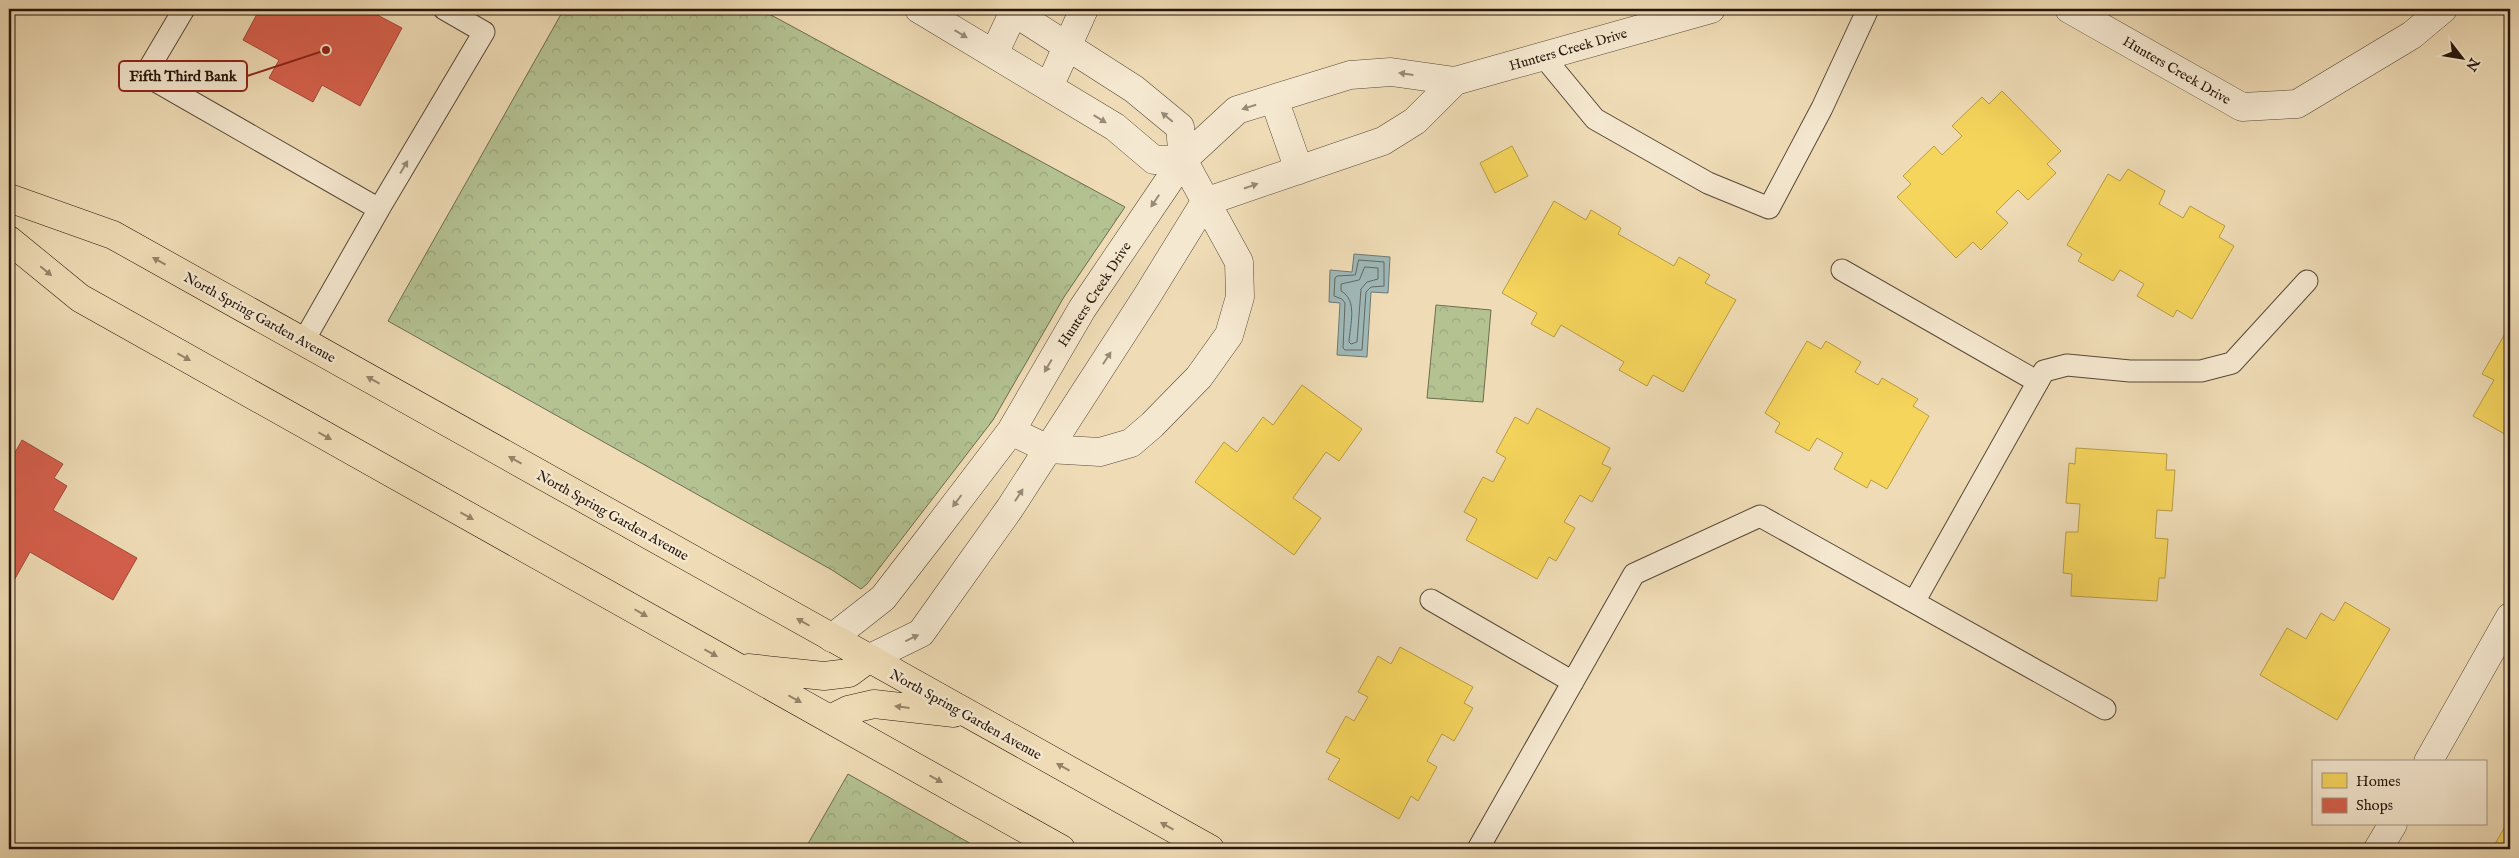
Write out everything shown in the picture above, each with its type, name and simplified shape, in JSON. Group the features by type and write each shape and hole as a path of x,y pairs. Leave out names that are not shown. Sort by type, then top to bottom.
{"highway":[{"name":"North Spring Garden Avenue","path":"9,198 113,235 1210,849"},
{"path":"9,240 80,298 1061,849"},
{"path":"737,667 824,676 849,673 868,659"},
{"path":"830,719 848,710 874,704 968,715"}],"street":[{"path":"920,9 1115,128 1154,160 1182,160"},
{"path":"1049,87 1084,9"},
{"name":"Hunters Creek Drive","path":"832,638 883,598 1011,431 1082,309 1182,160 1237,110 1350,75 1391,72 1454,81 1711,9"},
{"name":"Hunters Creek Drive","path":"2068,9 2242,107 2297,104 2412,35 2443,9"},
{"path":"994,54 1013,10 1068,48 1134,89 1180,127 1182,160 1239,262 1240,297 1229,335 1199,377 1152,425 1131,443 1100,452 1048,449 1011,431"},
{"path":"868,659 921,633 1010,508 1153,288 1205,202 1383,141 1415,121 1454,81"},
{"path":"1274,99 1299,170"},
{"path":"2429,760 2510,617"},
{"path":"2378,849 2391,826"}],"lane":[{"path":"184,9 145,76 379,209"},
{"path":"303,342 484,32 444,9"},
{"path":"1543,56 1595,119 1708,183 1769,208 1822,108 1868,9"},
{"path":"1842,270 2038,382"},
{"path":"1914,602 2044,371 2067,365 2130,371 2200,371 2232,363 2307,281"},
{"path":"1478,849 1634,574 1760,516 2105,709"},
{"path":"1431,600 1573,682"}],"green space":[{"path":"564,9 760,9 1125,207 1064,297 993,420 867,584 861,589 832,570 388,321"},
{"path":"1436,305 1491,310 1483,402 1427,398"},
{"path":"848,774 980,849 805,849"}],"water":[{"path":"1354,254 1390,257 1388,293 1371,292 1367,357 1337,355 1340,303 1329,302 1330,270 1352,272"}],"building: Homes":[{"path":"2002,91 2061,151 2047,164 2056,173 2028,200 2018,190 1996,212 2008,223 1981,250 1973,242 1956,258 1897,197 1911,184 1903,176 1934,146 1942,155 1962,136 1952,126 1982,97 1989,104"},
{"path":"1512,146 1528,176 1495,193 1480,163"},
{"path":"2128,169 2165,191 2159,204 2183,218 2190,206 2225,226 2219,237 2234,246 2192,319 2177,310 2173,317 2137,296 2144,284 2120,270 2113,281 2078,261 2082,254 2067,245 2108,174 2120,181"},
{"path":"1554,201 1586,220 1591,210 1621,228 1618,234 1674,266 1679,257 1710,275 1705,283 1736,300 1683,392 1653,375 1647,386 1619,370 1624,362 1561,325 1554,337 1531,324 1537,313 1502,293"},
{"path":"2510,325 2510,437 2473,416 2494,380 2482,374"},
{"path":"1807,341 1821,349 1826,341 1861,362 1855,372 1878,385 1882,378 1918,399 1913,406 1929,416 1887,489 1871,480 1867,488 1834,469 1843,453 1817,438 1809,451 1775,432 1780,423 1765,413"},
{"path":"1302,385 1362,429 1339,461 1326,452 1293,498 1321,518 1294,555 1195,482 1224,442 1237,452 1263,417 1273,425"},
{"path":"1537,408 1610,448 1602,464 1611,468 1592,502 1580,495 1564,522 1575,528 1556,561 1549,557 1537,579 1466,540 1477,519 1464,512 1483,477 1493,482 1506,458 1496,452 1515,417 1528,424"},
{"path":"2076,448 2167,454 2166,470 2175,470 2172,511 2157,510 2155,538 2168,539 2165,578 2159,578 2157,601 2071,596 2072,574 2063,573 2066,532 2078,532 2080,504 2066,503 2069,463 2075,464"},
{"path":"2345,602 2390,629 2337,720 2260,675 2287,628 2306,639 2321,613 2334,621"},
{"path":"1400,647 1473,687 1464,703 1473,708 1454,741 1442,734 1427,761 1437,767 1418,801 1411,796 1399,819 1328,779 1340,759 1326,752 1346,716 1354,721 1368,697 1358,692 1378,656 1391,664"},
{"path":"2510,818 2510,849 2504,849 2495,844"}],"building: Shops":[{"path":"250,9 366,9 402,28 360,106 322,85 313,102 269,78 279,60 243,40 257,14"},
{"path":"22,440 63,464 54,478 67,486 53,510 137,558 113,600 30,552 12,584 9,582 9,453 13,456"}],"place":[{"name":"Fifth Third Bank","path":"326,50"}]}
